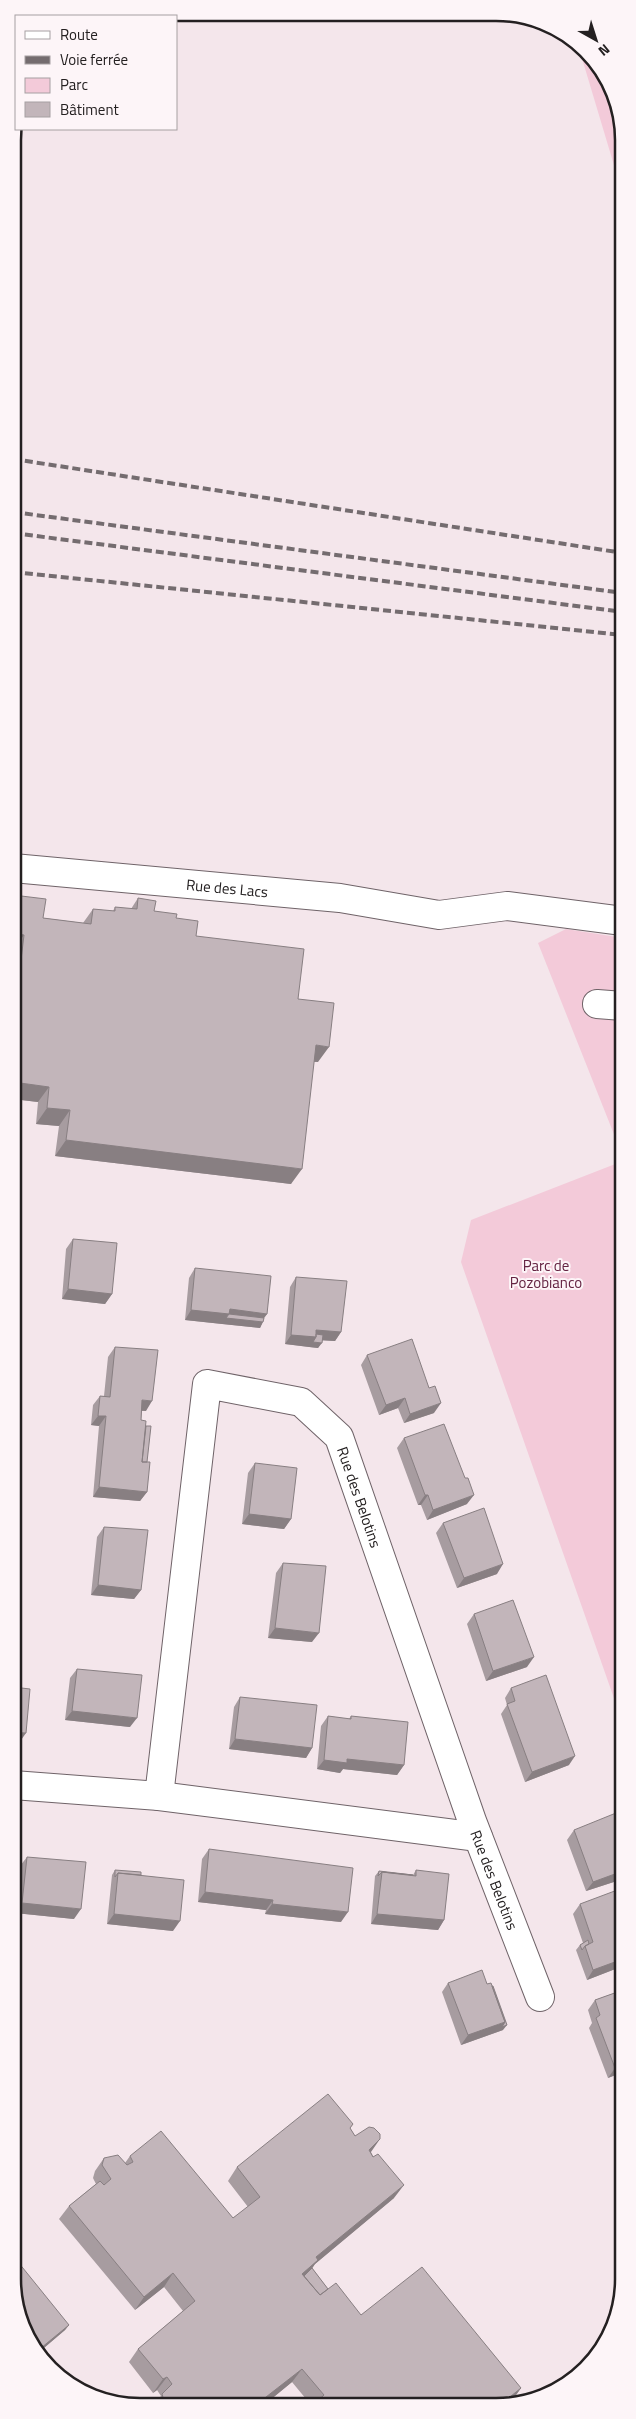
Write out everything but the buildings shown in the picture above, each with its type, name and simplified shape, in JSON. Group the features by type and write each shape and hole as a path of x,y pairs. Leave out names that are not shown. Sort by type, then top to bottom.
{"street":[{"name":"Rue des Lacs","path":"22,869 340,898 421,910 439,915 507,906 615,920"},
{"name":"Rue des Belotins","path":"159,1796 207,1384 301,1402 339,1437 478,1837 540,1997"},
{"path":"21,1787 159,1796 478,1837"}],"green space":[{"path":"584,65 588,65 603,87 611,109 615,140 615,169"},
{"path":"566,929 615,937 615,1136 538,943"},
{"name":"Parc de Pozobianco","path":"615,1164 614,1699 461,1262 471,1220"}],"railway":[{"path":"22,460 615,552"},
{"path":"22,513 615,592"},
{"path":"22,534 615,611"},
{"path":"22,573 615,634"}]}
